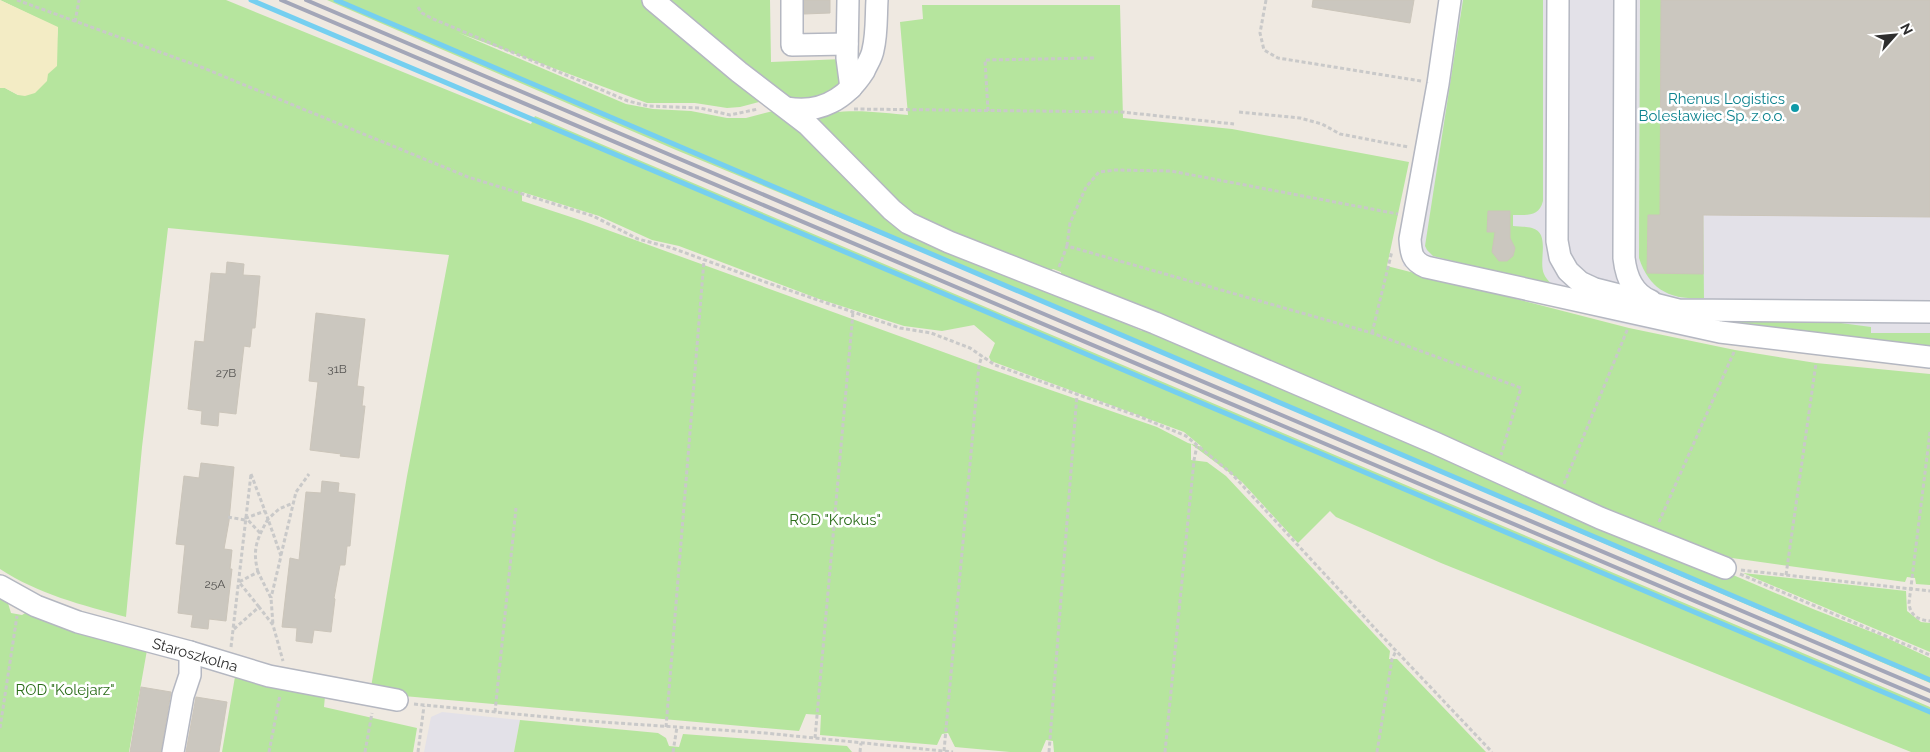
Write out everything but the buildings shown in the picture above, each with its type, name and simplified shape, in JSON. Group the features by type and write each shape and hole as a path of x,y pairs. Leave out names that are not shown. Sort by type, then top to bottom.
{"street":[{"path":"653,0 739,72 808,125 892,210 908,223 949,242 1155,323 1496,470 1600,518 1725,568"},
{"path":"792,0 792,45 847,44"},
{"path":"848,0 847,44 851,88"},
{"path":"783,106 804,110 824,106 839,99 851,88 862,73 873,52 877,0"},
{"path":"1450,0 1438,84 1410,240 1411,254 1416,263 1426,267 1720,332 1930,357"},
{"path":"1558,0 1557,241 1560,257 1568,271 1580,282 1595,289 1678,310 1930,312"},
{"path":"1625,0 1624,258 1626,274 1634,288 1646,299 1661,306"},
{"name":"Staroszkolna","path":"0,586 36,606 78,622 190,652 283,672 396,700"},
{"path":"173,752 183,696 190,674 190,652"}],"path":[{"path":"17,0 201,67 468,177 593,216 638,239 672,248 900,328 931,333 970,348 995,365 1186,436 1231,473 1492,752"},
{"path":"75,22 79,0"},
{"path":"1266,0 1260,33 1264,50 1278,58 1438,84"},
{"path":"418,7 422,13 431,18 628,100 648,106 700,108 730,115 783,106"},
{"path":"988,111 985,60 1094,58"},
{"path":"848,108 1122,112 1234,124"},
{"path":"1240,112 1300,118 1322,124 1340,134 1426,150"},
{"path":"1052,282 1067,246 1070,222 1086,187 1099,172 1115,170 1171,171 1401,214"},
{"path":"1372,333 1395,242"},
{"path":"1067,246 1372,333 1521,388 1496,470"},
{"path":"666,727 704,260"},
{"path":"815,738 853,312"},
{"path":"1557,498 1628,328"},
{"path":"1652,539 1735,350"},
{"path":"944,751 979,365 982,356"},
{"path":"1786,575 1816,363"},
{"path":"1049,752 1077,394"},
{"path":"1930,432 1909,609 1917,618 1930,621"},
{"path":"1165,752 1194,460 1197,446"},
{"path":"231,650 250,474 281,556"},
{"path":"269,752 283,672 273,625 271,598 296,492 308,474"},
{"path":"271,598 258,572 254,558 260,533 268,519 279,509 293,503"},
{"path":"495,712 516,508"},
{"path":"228,518 245,519 265,510"},
{"path":"245,519 260,533"},
{"path":"1725,568 1930,591"},
{"path":"1725,568 1930,655"},
{"path":"238,582 258,572"},
{"path":"238,582 273,625"},
{"path":"0,728 21,598"},
{"path":"233,629 259,607"},
{"path":"1377,752 1392,660 1396,651"},
{"path":"365,752 376,696"},
{"path":"396,700 424,706 815,738 954,752"},
{"path":"418,752 424,706"},
{"path":"673,752 677,728"},
{"path":"860,752 861,743"}],"shaded area":[{"path":"1440,0 1930,0 1930,366 1694,339 1614,322 1403,266 1424,159"},
{"path":"442,712 520,720 514,752 424,752 431,717"}],"green space":[{"name":"ROD \"Krokus\"","path":"0,0 226,0 531,124 535,116 1930,707 1930,752 1911,752 1441,563 1336,517 1330,511 1298,543 1242,482 1191,444 1191,460 1207,462 1226,476 1390,651 1389,659 1397,659 1486,752 1054,752 1053,741 1046,740 1041,752 1010,752 955,747 948,733 942,734 937,745 820,735 821,715 806,714 799,731 370,693 407,476 449,255 168,228 142,447 126,617 45,592 0,569 0,88 5,88 18,95 57,39 58,28","holes":["522,192 599,216 652,240 679,246 819,299 904,326 942,331 974,325 995,343 989,357 991,361 1184,432 1202,447 1188,443 1157,427 979,365 580,220 522,201"]},
{"path":"327,0 649,0 760,99 759,102 727,108 695,103 647,103 459,33 626,104 653,109 691,111 727,118 746,118 777,110 887,212 1127,316 1124,323 1142,331 1146,325 1813,609 1887,638 1930,658 1930,683 969,271 676,150"},
{"path":"661,0 770,0 771,62 843,59 845,88 799,106"},
{"path":"1463,0 1543,0 1543,201 1539,210 1532,214 1513,215 1513,226 1530,227 1541,235 1543,241 1544,274 1558,288 1433,256 1425,246"},
{"path":"1640,0 1701,0 1704,298 1681,297 1663,291 1649,278 1639,258"},
{"path":"922,5 1120,5 1123,118 1232,129 1409,162 1387,266 1629,328 1735,350 1816,363 1930,374 1930,585 1916,584 1915,578 1907,577 1905,582 1732,558 1655,533 1062,279 1061,272 1053,269 1046,273 912,218 814,119 824,115 847,111 908,115 900,22 923,19"},
{"path":"1693,318 1818,320 1871,327 1871,333 1930,333 1930,347"},
{"path":"1743,573 1906,591 1907,611 1921,622 1930,623 1930,652"},
{"name":"ROD \"Kolejarz\"","path":"0,596 7,600 11,613 22,615 27,612 147,650 129,752 0,752"},
{"path":"236,671 285,690 290,686 325,696 324,707 417,728 413,752 222,752"},
{"path":"520,720 658,733 666,738 669,746 679,747 683,734 847,746 852,752 514,752"}],"sand":[{"path":"0,0 58,27 57,66 48,74 47,81 35,93 25,96 18,95 5,88 0,88"}],"waterway":[{"path":"251,0 1930,712"},
{"path":"336,0 1930,680"}],"railway":[{"path":"281,0 1930,701"},
{"path":"306,0 1930,691"}],"place":[{"name":"Rhenus Logistics Bolesławiec Sp. z o.o.","path":"1795,108"}]}
